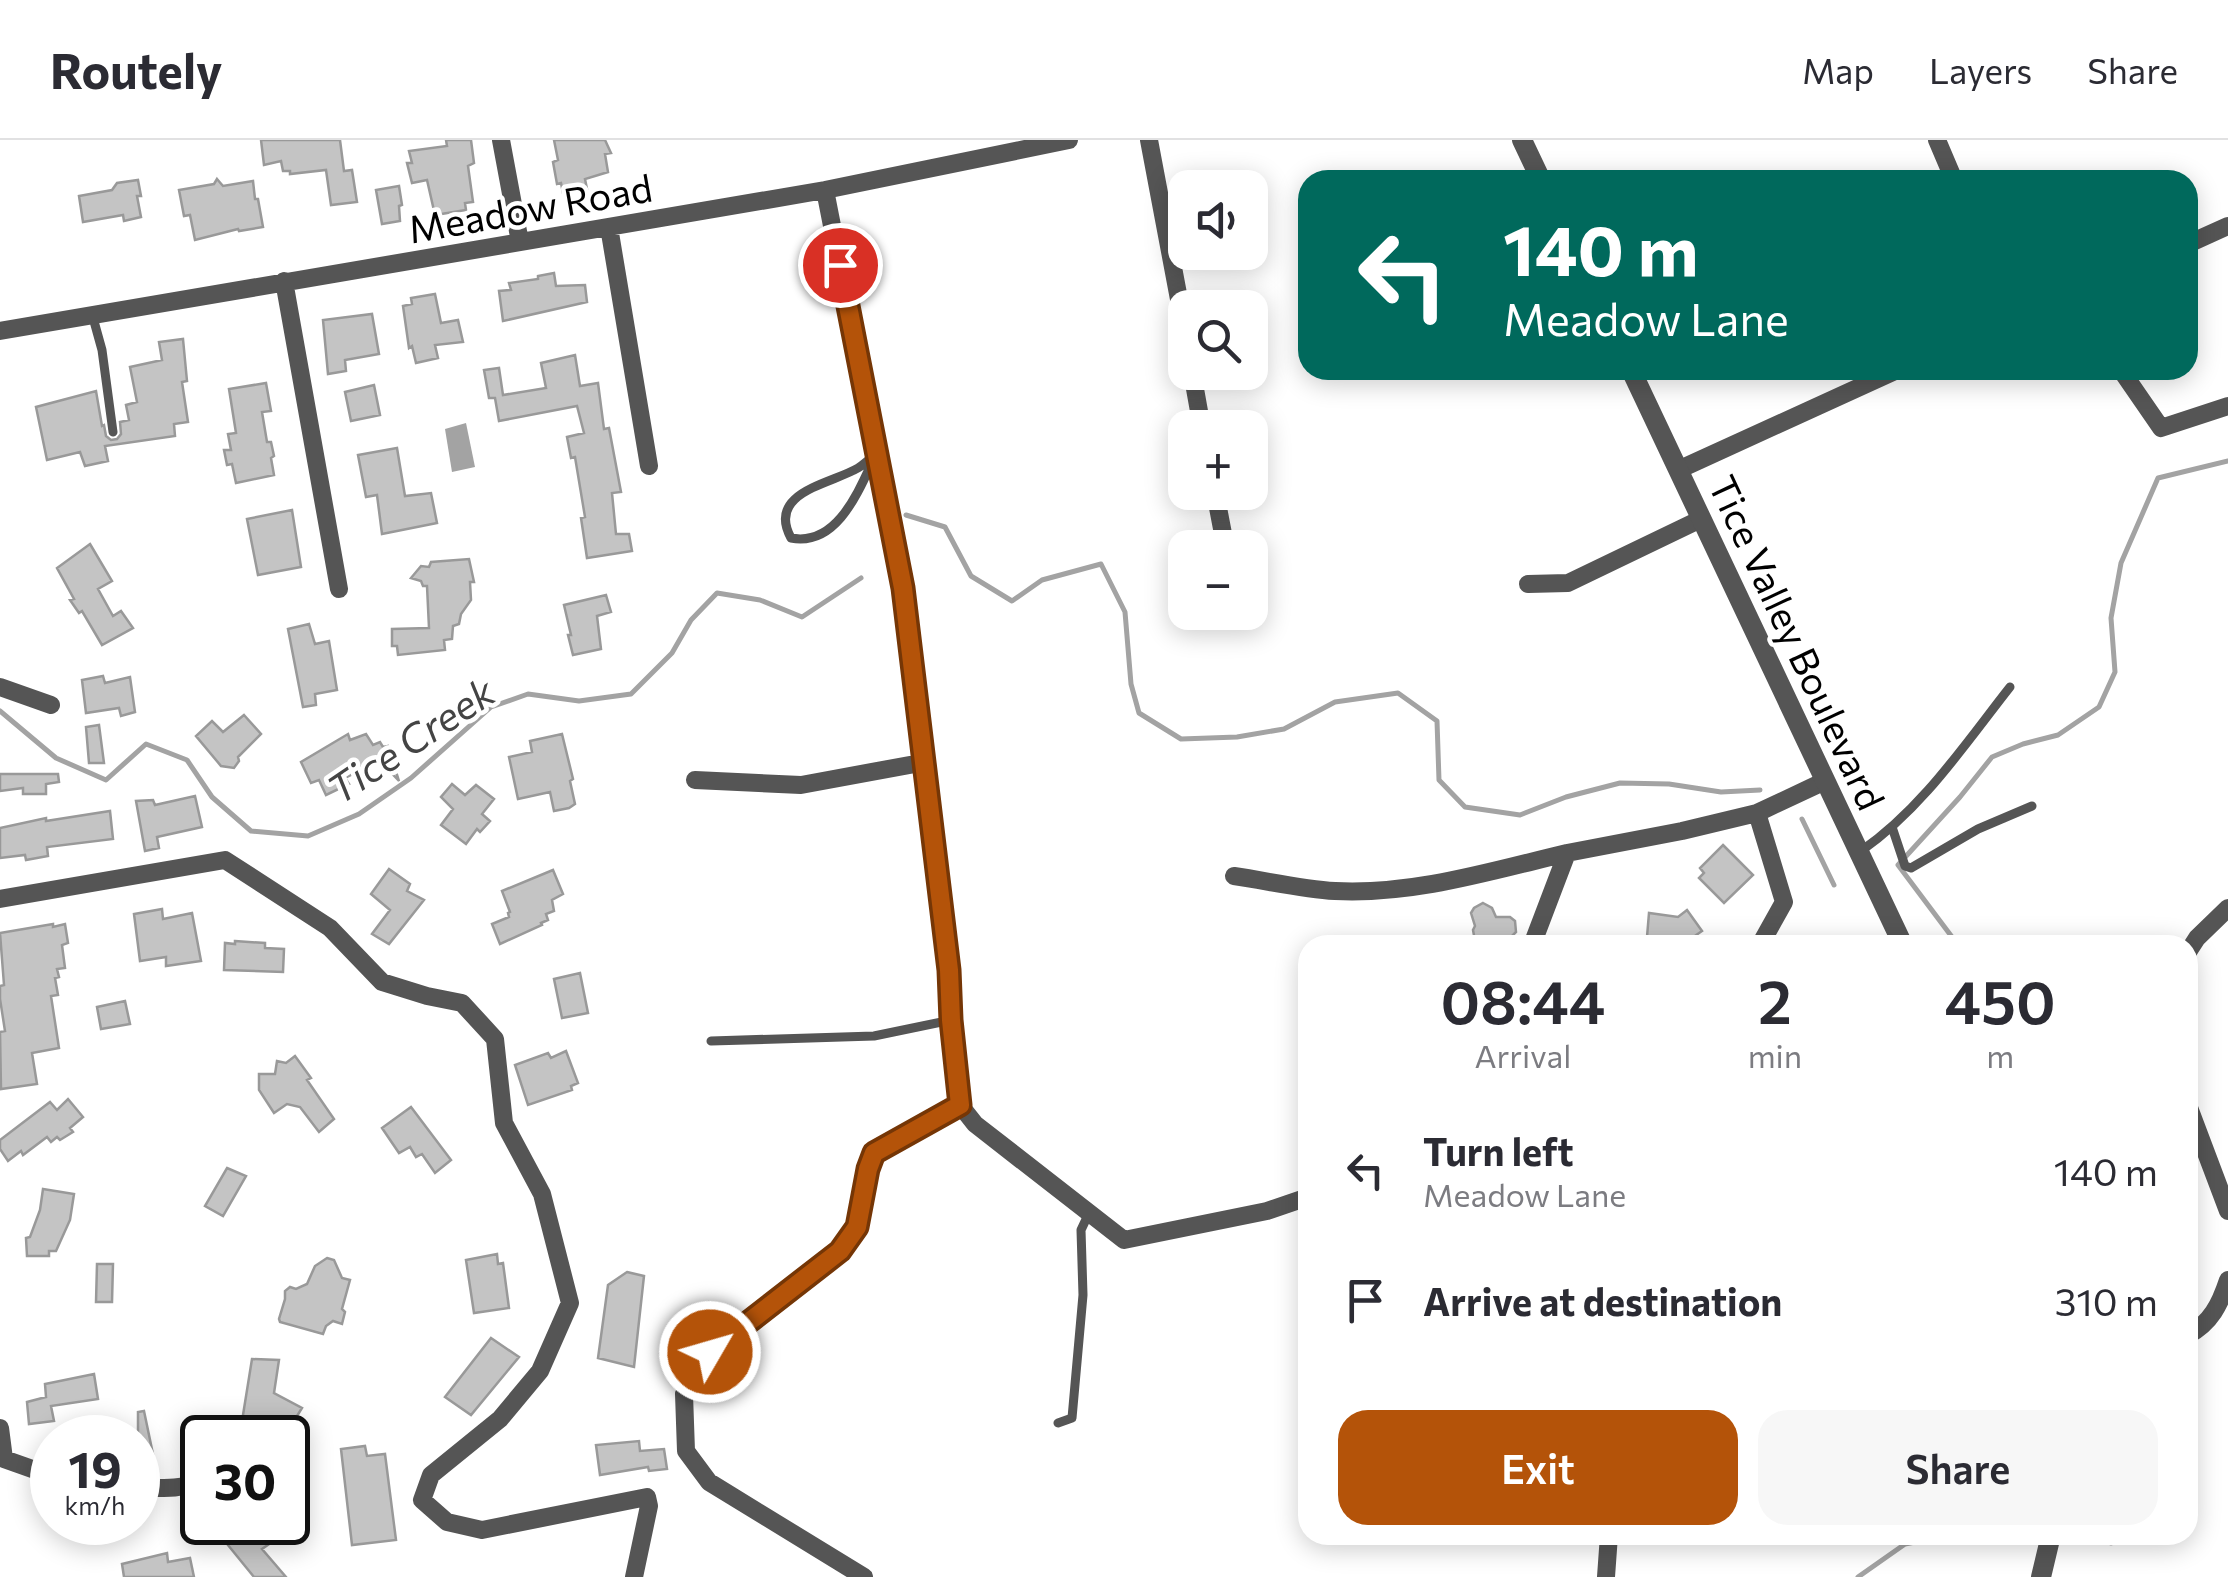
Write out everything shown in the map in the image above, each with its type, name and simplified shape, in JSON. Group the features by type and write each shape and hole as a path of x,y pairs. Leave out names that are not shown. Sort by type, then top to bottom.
{"street":[{"path":"500,140 520,242"},
{"name":"Meadow Road","path":"0,331 826,190 1069,140"},
{"path":"1149,140 1177,290"},
{"path":"1522,140 1536,170"},
{"path":"1937,140 1950,170"},
{"path":"826,190 903,588 949,970 960,1105 974,1124 1124,1240 1267,1212 1298,1201"},
{"path":"2198,240 2228,226"},
{"path":"609,227 649,466"},
{"path":"284,281 339,589"},
{"name":"Tice Valley Boulevard","path":"1636,380 1897,935"},
{"path":"1678,470 1875,380"},
{"path":"2129,380 2161,428 2228,406"},
{"path":"1528,584 1568,583 1700,518"},
{"path":"0,687 51,705"},
{"path":"695,780 801,785 926,762"},
{"path":"1234,876 1334,890 1443,882 1757,813 1825,780"},
{"path":"1757,813 1784,902 1766,935"},
{"path":"1536,935 1566,852"},
{"path":"0,899 225,860 330,928 382,982 462,1003 495,1039 504,1123 542,1194 570,1302 540,1370 500,1419 431,1475 422,1500 448,1522 482,1530 647,1497 649,1506 634,1577"},
{"path":"2198,937 2228,908"},
{"path":"864,1577 709,1482 686,1451 684,1394 710,1352 840,1251 857,1227 874,1153 960,1105"},
{"path":"2198,1132 2228,1211"},
{"path":"2198,1328 2210,1319 2226,1292"},
{"path":"0,1428 4,1459 30,1468"},
{"path":"1606,1577 1608,1545"},
{"path":"2041,1577 2049,1545"}],"lane":[{"path":"92,314 102,350 113,432"},
{"path":"876,452 860,489 835,526 820,536 791,538 786,518 796,498 861,467 876,452"},
{"path":"1859,852 1911,809 2010,687"},
{"path":"1892,827 1905,866 1911,868 1978,829 2032,806"},
{"path":"710,1041 874,1036 951,1020"},
{"path":"1058,1423 1072,1418 1083,1294 1081,1230 1090,1212"}],"shaded area":[{"path":"466,423 475,467 452,472 445,429"}],"building":[{"path":"261,140 340,140 344,171 352,170 357,202 331,205 326,170 290,174 283,171 281,161 264,165"},
{"path":"446,140 471,140 474,163 468,166 473,202 465,203 466,210 435,215 427,180 412,183 407,163 412,163 409,151 447,146"},
{"path":"554,140 605,140 611,153 605,154 608,172 585,179 587,189 563,193 553,162 558,160"},
{"path":"217,179 223,186 253,181 263,227 195,240 190,215 184,216 179,190 214,184"},
{"path":"138,180 141,217 124,221 123,215 83,222 79,196"},
{"path":"399,186 400,221 382,224 376,190"},
{"path":"554,273 556,286 585,285 587,302 503,321 499,291 511,290 509,283"},
{"path":"435,294 441,323 458,320 463,342 435,345 438,358 416,363 412,346 409,348 403,306 412,304 411,298"},
{"path":"372,314 379,354 345,360 346,371 328,374 323,320"},
{"path":"183,339 187,381 182,382 188,422 174,424 175,436 105,446 108,461 85,466 80,452 47,460 36,407 96,391 106,436 117,439 121,434 120,422 129,420 126,405 137,402 130,367 162,360 159,342"},
{"path":"575,355 580,386 598,383 604,429 609,428 621,492 612,493 616,534 629,534 632,551 587,558 581,518 585,517 575,457 571,458 567,437 584,433 577,406 499,421 495,398 489,398 484,370 499,368 503,395 546,388 541,363"},
{"path":"266,383 271,411 262,412 267,442 271,442 274,456 274,475 236,483 224,450 231,450 228,434 236,433 229,389"},
{"path":"374,385 380,415 351,421 345,392"},
{"path":"397,448 405,496 431,493 437,523 382,534 377,495 366,497 358,455"},
{"path":"292,510 301,567 258,575 247,519"},
{"path":"90,544 112,581 98,589 113,616 121,611 133,628 102,645 82,611 79,613 70,600 74,599 57,568"},
{"path":"469,559 474,582 470,582 471,600 459,624 453,626 452,639 444,640 445,650 398,655 397,646 392,646 392,629 429,628 427,586 411,578 421,566 429,567 431,562"},
{"path":"606,595 611,612 597,616 601,649 573,655 564,605"},
{"path":"309,624 315,644 329,641 337,690 315,694 316,705 303,707 288,629"},
{"path":"103,676 105,683 130,677 135,712 121,716 119,708 86,713 82,680"},
{"path":"244,715 261,734 238,757 234,768 221,766 196,736 212,721 223,732"},
{"path":"99,725 104,763 89,763 86,727"},
{"path":"348,734 350,740 366,734 373,745 380,742 383,747 388,746 399,781 380,761 351,773 345,778 349,784 326,795 319,780 311,783 301,762"},
{"path":"562,734 575,804 554,811 550,792 518,799 509,757 532,752 530,741"},
{"path":"0,774 58,774 59,782 46,784 46,794 23,794 23,788 0,791"},
{"path":"452,784 465,795 476,785 494,799 482,814 490,821 480,832 477,829 466,844 441,825 453,809 441,797"},
{"path":"195,796 202,827 157,837 159,848 145,851 136,801 153,800 155,805"},
{"path":"110,811 113,839 47,847 48,856 26,860 25,855 0,858 0,828"},
{"path":"1723,845 1753,875 1724,903 1699,878 1704,873 1700,868"},
{"path":"389,869 410,884 407,891 424,900 389,944 372,934 390,910 371,894"},
{"path":"553,870 563,894 552,900 554,911 546,914 548,920 500,944 492,924 509,917 510,912 502,891"},
{"path":"1483,903 1492,908 1496,917 1510,917 1515,921 1516,932 1474,935 1474,908"},
{"path":"162,909 163,919 192,913 201,961 166,966 166,957 140,961 134,914"},
{"path":"1687,910 1702,931 1696,935 1647,935 1649,913 1678,917"},
{"path":"65,924 68,943 62,945 65,968 57,969 59,977 55,978 58,995 51,996 59,1048 32,1053 37,1084 1,1089 0,1032 5,1031 0,999 0,986 4,985 0,933"},
{"path":"235,941 284,949 283,972 224,970 225,943"},
{"path":"580,973 588,1013 562,1018 554,979"},
{"path":"125,1001 130,1024 101,1029 97,1007"},
{"path":"566,1051 578,1083 571,1086 572,1090 528,1105 515,1065"},
{"path":"295,1056 334,1119 319,1132 300,1107 287,1104 274,1113 259,1090 259,1074 275,1074 277,1061 286,1063"},
{"path":"68,1099 83,1117 70,1128 73,1132 51,1142 47,1137 8,1161 0,1149 0,1140 50,1102 57,1110"},
{"path":"411,1107 451,1160 435,1173 422,1154 416,1157 410,1147 399,1153 382,1128"},
{"path":"227,1168 246,1176 223,1216 205,1206"},
{"path":"43,1189 74,1194 70,1220 56,1251 49,1251 49,1256 27,1256 26,1238 30,1237 40,1210"},
{"path":"497,1254 498,1264 503,1263 509,1308 474,1313 466,1260"},
{"path":"327,1258 334,1260 342,1278 350,1280 342,1324 333,1321 323,1334 280,1322 285,1291 307,1284 315,1266"},
{"path":"97,1264 113,1264 112,1302 96,1302"},
{"path":"627,1272 644,1276 634,1367 598,1358 608,1285"},
{"path":"491,1338 519,1357 471,1415 445,1397"},
{"path":"252,1359 279,1360 274,1393 302,1408 298,1415 243,1415"},
{"path":"94,1374 98,1399 51,1406 53,1415 30,1415 29,1424 27,1402 46,1397 45,1384"},
{"path":"639,1441 640,1451 664,1449 667,1469 649,1471 648,1467 600,1475 596,1445"},
{"path":"365,1446 367,1456 385,1454 396,1540 352,1545 341,1449"},
{"path":"228,1545 268,1545 262,1549 286,1577 254,1577"},
{"path":"167,1553 168,1562 190,1558 194,1577 124,1577 122,1564"}],"waterway":[{"path":"1950,935 1898,865 1992,757 2058,735 2099,707 2115,672 2111,618 2121,563 2158,478 2228,461"},
{"name":"Tice Creek","path":"906,515 945,527 971,576 1012,601 1042,580 1101,564 1125,612 1131,684 1139,713 1181,739 1237,737 1284,729 1335,702 1398,693 1437,721 1439,780 1465,807 1520,815 1566,797 1620,783 1669,784 1721,792 1760,790"},
{"name":"Tice Creek","path":"0,711 56,758 106,780 146,744 187,760 212,797 251,831 308,836 359,814 411,778 491,707 528,694 579,701 631,694 672,653 691,620 717,593 760,600 802,617 861,578"},
{"name":"Tice Creek","path":"1802,819 1834,885"},
{"name":"Tice Creek","path":"1858,1577 1904,1545"}],"route":[{"path":"710,1352 840,1251 857,1227 874,1153 960,1105 949,970 903,588 840,265"}]}
